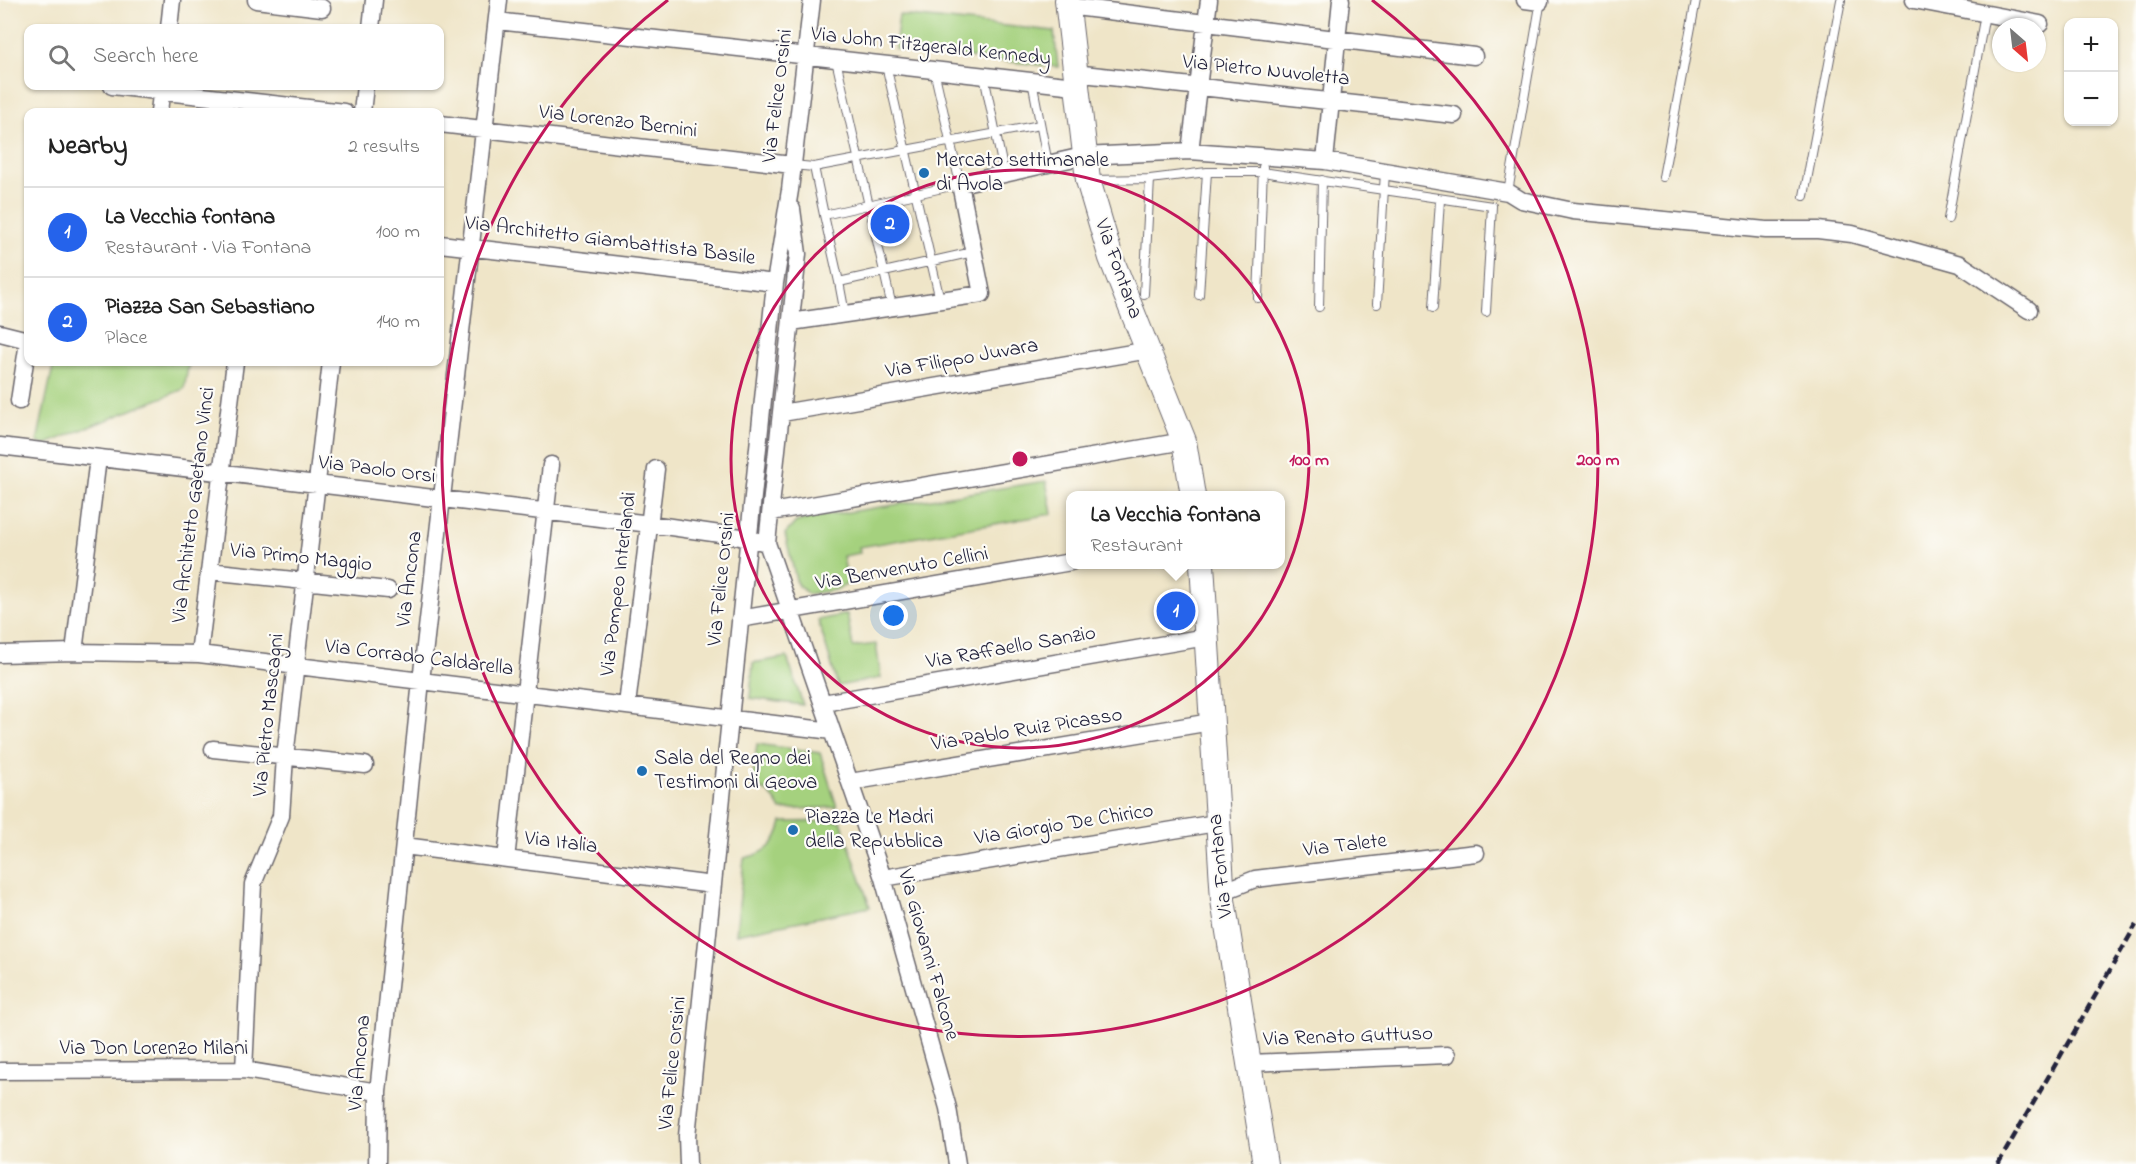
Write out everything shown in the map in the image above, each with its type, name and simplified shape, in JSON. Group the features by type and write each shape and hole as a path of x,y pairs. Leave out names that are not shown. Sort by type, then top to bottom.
{"street":[{"path":"169,24 172,0"},
{"path":"256,0 322,8"},
{"path":"371,24 374,0"},
{"name":"Via Ancona","path":"377,1164 378,1092 421,681 499,0"},
{"name":"Via Felice Orsini","path":"688,1164 687,1136 748,538 776,283 790,190 812,0"},
{"path":"1190,151 1209,0"},
{"path":"1325,161 1341,0"},
{"path":"1914,0 2007,18"},
{"path":"1067,3 1206,23 1474,56"},
{"name":"Via Fontana","path":"1067,3 1083,156 1088,180 1110,258 1184,441 1192,491"},
{"name":"Via John Fitzgerald Kennedy","path":"497,21 1032,81 1075,79"},
{"name":"Via Pietro Nuvoletta","path":"1075,79 1198,86 1454,115"},
{"path":"160,108 162,90"},
{"path":"177,90 314,108"},
{"path":"362,108 365,90"},
{"name":"Via Lorenzo Bernini","path":"444,124 792,165"},
{"path":"791,322 982,294 960,184 1083,156 1190,151 1263,165 1325,161 1508,192 1521,200 1573,210 1766,230 1818,230 1852,234 1960,264 2029,310"},
{"path":"748,538 767,543 771,512 798,254 790,190"},
{"name":"Via Architetto Giambattista Basile","path":"444,245 776,283"},
{"path":"0,333 24,340"},
{"name":"Via Filippo Juvara","path":"782,413 1149,350"},
{"path":"19,401 24,366"},
{"name":"Via Architetto Gaetano Vinci","path":"199,654 234,366"},
{"name":"Via Pietro Mascagni","path":"244,1070 253,884 281,816 285,757 308,581 331,366"},
{"path":"771,512 1184,441"},
{"name":"Via Paolo Orsi","path":"0,446 317,486 650,524 748,538"},
{"path":"74,652 98,458"},
{"path":"506,859 551,465"},
{"name":"Via Pompeo Interlandi","path":"627,705 656,469"},
{"name":"Via Giovanni Falcone","path":"767,543 883,878 948,1108 957,1164"},
{"name":"Via Benvenuto Cellini","path":"740,619 1066,563"},
{"name":"Via Fontana","path":"1202,569 1216,823 1222,891 1265,1164"},
{"name":"Via Primo Maggio","path":"209,571 388,590"},
{"name":"Via Raffaello Sanzio","path":"823,703 1206,637"},
{"name":"Via Corrado Caldarella","path":"0,654 74,652 199,654 832,730"},
{"name":"Via Pablo Ruiz Picasso","path":"850,782 1211,722"},
{"path":"213,749 365,765"},
{"name":"Via Giorgio De Chirico","path":"883,878 1216,823"},
{"name":"Via Italia","path":"404,846 713,885"},
{"name":"Via Talete","path":"1222,891 1255,879 1476,853"},
{"name":"Via Renato Guttuso","path":"1250,1063 1448,1055"},
{"name":"Via Don Lorenzo Milani","path":"0,1071 244,1070 378,1092"}],"lane":[{"path":"1663,177 1696,0"},
{"path":"1804,196 1841,0"},
{"path":"1508,192 1535,1"},
{"path":"1948,219 1985,14"},
{"path":"836,60 892,307"},
{"path":"886,65 940,300"},
{"path":"824,215 960,184 934,70"},
{"path":"984,76 1004,173"},
{"path":"1032,81 1048,164"},
{"path":"792,165 814,167 1040,125"},
{"path":"1258,298 1263,165"},
{"path":"1088,180 1150,179 1263,165 1322,180 1440,200 1492,206 1486,312"},
{"path":"814,167 845,314"},
{"path":"1199,295 1207,172"},
{"path":"1377,304 1385,172"},
{"path":"1144,294 1150,179"},
{"path":"1318,307 1322,180"},
{"path":"1433,308 1440,200"},
{"path":"839,282 973,252"}],"green space":[{"path":"899,15 1054,31 1058,67 895,49"},
{"path":"53,366 188,366 184,389 44,445 37,442"},
{"path":"1046,481 1052,514 859,547 860,553 843,556 848,584 835,590 808,594 797,584 785,534 796,522"},
{"path":"847,614 853,647 876,644 881,678 838,686 818,620"},
{"path":"787,657 803,705 750,698 753,663"},
{"path":"757,744 820,753 837,807 781,810 769,794 752,785"},
{"path":"841,821 870,907 736,934 744,858 759,854 769,847 774,842 782,822"}],"railway":[{"path":"1998,1164 2136,925"}],"place":[{"name":"Mercato settimanale di Avola","path":"924,173"},
{"name":"Piazza San Sebastiano","path":"890,224"},
{"name":"La Vecchia fontana","path":"1176,611"},
{"name":"Sala del Regno dei Testimoni di Geova","path":"642,771"},
{"name":"Piazza Le Madri della Repubblica","path":"793,830"}]}
